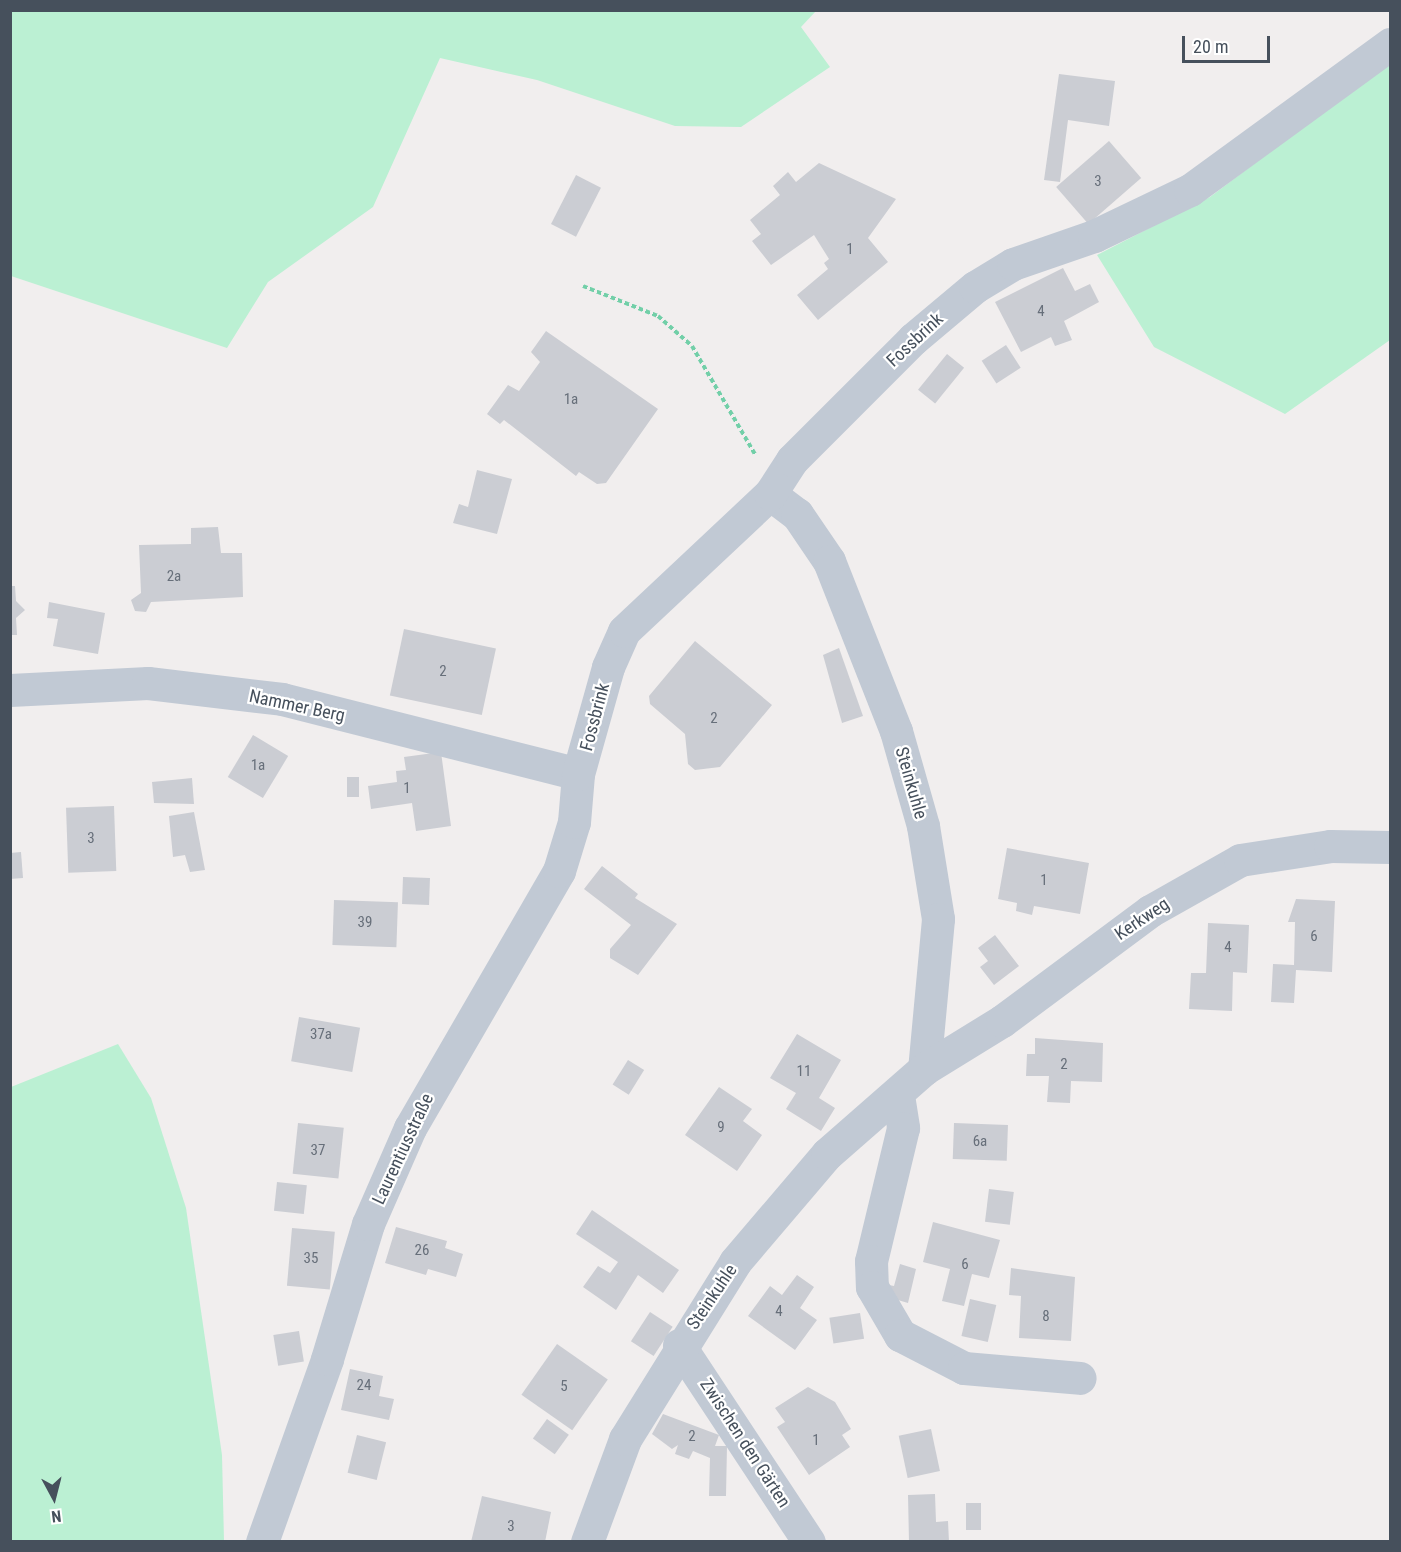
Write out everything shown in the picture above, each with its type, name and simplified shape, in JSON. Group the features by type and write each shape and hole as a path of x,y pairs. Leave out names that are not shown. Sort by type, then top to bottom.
{"street":[{"name":"Fossbrink","path":"578,774 608,667 624,632 772,491 792,460 913,339 975,287 1012,264 1094,236 1190,190 1390,44"},
{"name":"Steinkuhle","path":"587,1542 625,1439 679,1345 735,1262 827,1154 898,1095 924,1069 938,919 923,826 896,731 829,561 797,514 772,491"},
{"name":"Nammer Berg","path":"10,690 148,683 282,699 578,774"},
{"name":"Laurentiusstraße","path":"262,1542 327,1359 368,1224 410,1128 465,1025 559,871 574,822 578,774"},
{"name":"Kerkweg","path":"924,1069 1002,1021 1150,911 1240,860 1330,846 1390,847"},
{"path":"898,1095 903,1128 871,1261 872,1287 900,1335 964,1368 1080,1378"},
{"name":"Zwischen den Gärten","path":"679,1345 809,1542"}],"path":[{"path":"583,286 658,316 692,346 772,491"}],"green space":[{"path":"11,10 816,11 801,27 830,67 741,127 675,126 537,80 440,58 373,207 268,282 227,348 11,276"},
{"path":"1390,61 1390,340 1285,414 1154,347 1097,255 1210,197"},
{"path":"118,1044 151,1098 186,1208 222,1455 224,1541 11,1541 11,1087"}],"building":[{"path":"1059,74 1115,81 1109,126 1068,120 1060,182 1044,180"},
{"path":"1109,141 1141,178 1088,224 1056,187"},
{"path":"819,163 896,199 868,238 888,262 818,320 797,295 828,269 824,263 829,259 814,235 771,265 752,241 761,234 750,220 780,195 773,186 788,172 796,182"},
{"path":"576,175 601,188 576,237 551,224"},
{"path":"1063,268 1075,291 1090,284 1099,302 1064,321 1072,340 1055,346 1051,337 1021,352 995,302"},
{"path":"546,331 658,409 606,483 597,484 579,472 576,476 504,420 500,424 487,414 508,385 519,391 540,362 531,352"},
{"path":"1006,345 1021,368 996,383 982,361"},
{"path":"947,354 964,368 935,404 918,390"},
{"path":"477,470 512,479 497,534 453,523 459,504 468,507"},
{"path":"218,527 221,553 242,553 243,597 151,602 146,612 135,611 131,600 141,593 139,545 191,544 191,528"},
{"path":"10,586 15,586 16,601 25,610 16,618 17,635 10,635"},
{"path":"49,602 105,613 98,654 53,646 58,619 47,618"},
{"path":"404,629 496,649 482,715 390,696"},
{"path":"695,641 772,705 720,767 695,770 688,764 685,734 650,704 649,696"},
{"path":"839,648 863,716 842,723 823,655"},
{"path":"253,735 288,756 263,798 228,777"},
{"path":"441,752 451,826 416,831 412,803 371,809 368,786 397,782 396,771 406,770 404,757"},
{"path":"347,777 359,777 359,797 347,797"},
{"path":"192,778 194,804 154,803 152,782"},
{"path":"114,806 116,871 68,873 66,808"},
{"path":"194,812 205,870 190,872 185,855 173,857 169,816"},
{"path":"1007,848 1089,863 1080,914 1034,906 1032,915 1016,911 1017,903 998,899"},
{"path":"21,852 23,878 10,879 10,853"},
{"path":"602,866 638,894 635,898 677,924 638,975 610,958 610,949 631,925 584,889"},
{"path":"403,877 430,878 429,905 402,904"},
{"path":"1296,899 1335,901 1332,972 1296,970 1294,1003 1271,1002 1273,964 1294,965 1295,922 1288,922"},
{"path":"334,900 398,902 396,947 332,945"},
{"path":"1208,923 1249,925 1247,973 1233,972 1232,1011 1189,1009 1191,973 1206,973"},
{"path":"995,935 1019,966 994,985 980,967 988,961 978,948"},
{"path":"299,1017 360,1028 352,1072 291,1061"},
{"path":"797,1034 841,1060 819,1098 835,1108 821,1131 786,1109 796,1093 770,1078"},
{"path":"1035,1038 1103,1043 1102,1082 1071,1081 1070,1103 1047,1102 1049,1076 1026,1076 1027,1054 1035,1054"},
{"path":"628,1060 644,1070 629,1095 613,1085"},
{"path":"719,1087 752,1109 743,1121 762,1135 737,1171 685,1135"},
{"path":"298,1123 344,1128 338,1179 293,1174"},
{"path":"954,1123 1008,1125 1007,1161 953,1159"},
{"path":"277,1182 307,1185 304,1214 274,1211"},
{"path":"989,1189 1014,1192 1010,1225 985,1222"},
{"path":"592,1210 679,1270 663,1293 638,1275 616,1310 583,1287 598,1266 610,1273 618,1262 576,1234"},
{"path":"933,1222 1000,1240 989,1278 972,1274 964,1306 942,1301 950,1269 923,1262"},
{"path":"396,1227 447,1241 445,1248 463,1254 456,1277 428,1269 426,1275 385,1263"},
{"path":"292,1228 335,1232 330,1290 287,1286"},
{"path":"900,1264 916,1269 908,1303 891,1298 889,1285 894,1286"},
{"path":"1011,1268 1075,1277 1071,1341 1019,1338 1021,1296 1009,1295"},
{"path":"797,1275 814,1287 800,1308 817,1320 795,1350 748,1316 770,1286 782,1295"},
{"path":"970,1299 996,1305 988,1342 961,1336"},
{"path":"650,1312 673,1327 654,1356 631,1341"},
{"path":"860,1313 864,1339 833,1344 829,1318"},
{"path":"299,1331 304,1362 278,1366 273,1335"},
{"path":"557,1344 608,1380 572,1430 521,1395"},
{"path":"350,1369 383,1376 379,1396 394,1399 389,1420 341,1410"},
{"path":"808,1387 835,1402 851,1429 842,1435 850,1447 809,1475 777,1427 785,1422 775,1408"},
{"path":"663,1414 719,1435 715,1446 727,1446 726,1496 709,1496 710,1458 693,1451 689,1459 675,1454 678,1445 672,1449 652,1434"},
{"path":"547,1419 569,1435 555,1454 533,1438"},
{"path":"931,1429 940,1471 908,1478 899,1436"},
{"path":"357,1435 386,1442 377,1480 348,1473"},
{"path":"935,1494 936,1522 948,1521 949,1542 909,1542 908,1495"},
{"path":"482,1496 551,1512 545,1542 471,1542"},
{"path":"966,1503 981,1503 981,1530 966,1530"}]}
